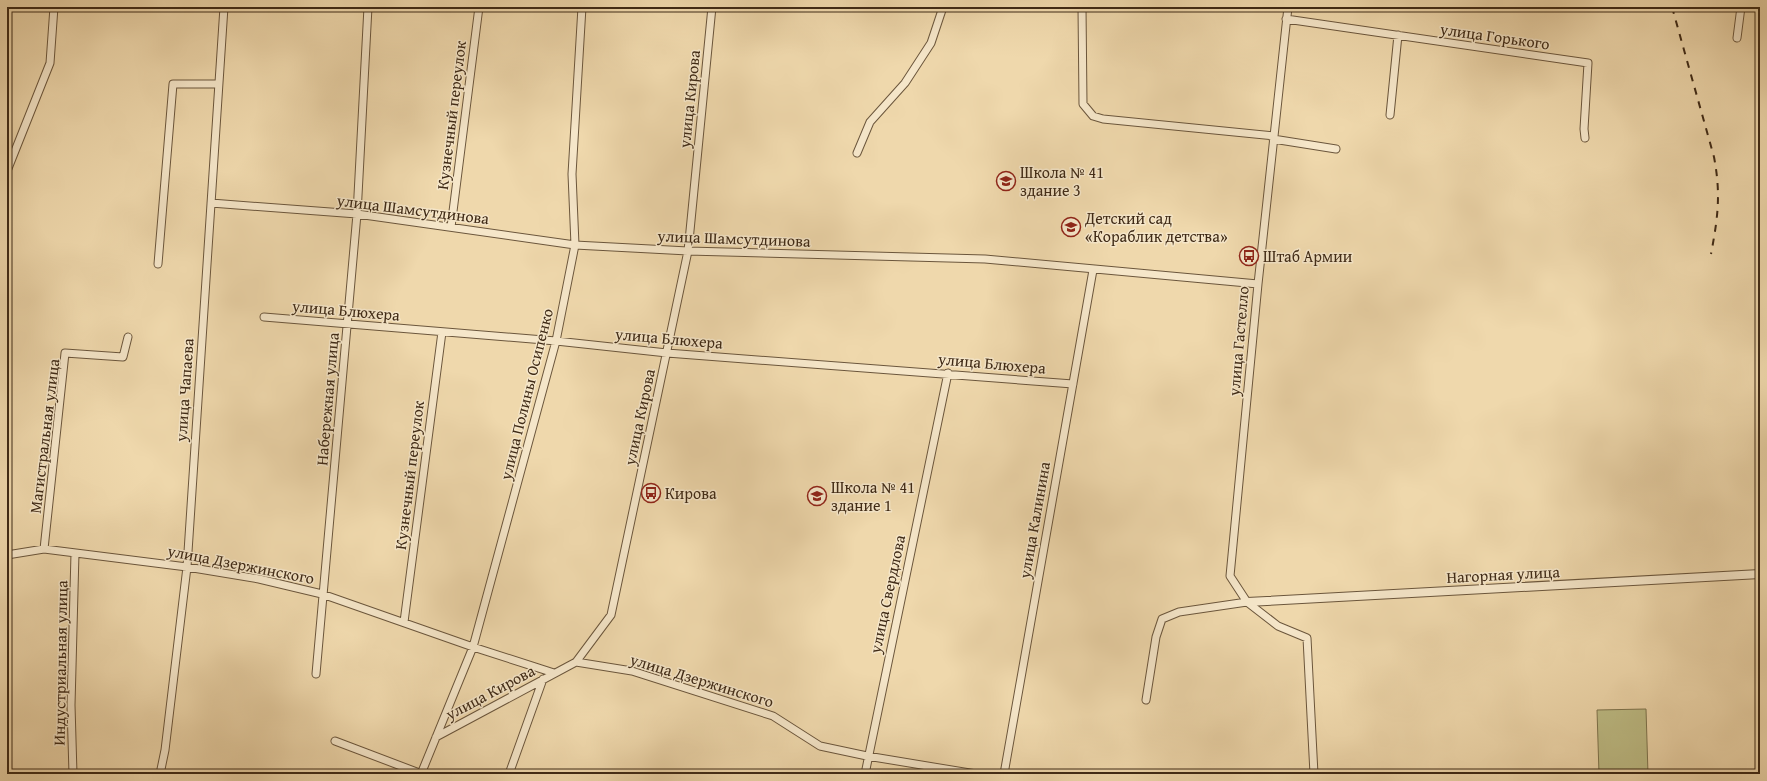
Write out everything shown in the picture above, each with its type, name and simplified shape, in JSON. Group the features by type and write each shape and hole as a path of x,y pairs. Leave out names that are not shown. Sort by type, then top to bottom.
{"street":[{"path":"7,171 50,63 54,7"},
{"name":"улица Чапаева","path":"160,774 165,750 187,567 224,7"},
{"name":"Набережная улица","path":"316,674 357,214 368,7"},
{"name":"Кузнечный переулок","path":"451,227 479,7"},
{"name":"улица Полины Осипенко","path":"421,774 473,647 556,341 575,245 572,174 582,7"},
{"name":"улица Кирова","path":"436,737 576,662 611,614 688,251 712,7"},
{"path":"857,153 870,122 905,83 931,43 943,7"},
{"path":"1082,7 1083,104 1093,116 1102,119 1273,137 1336,148"},
{"name":"улица Гастелло","path":"1288,7 1258,284 1230,576 1247,602 1278,626 1307,638 1314,774"},
{"path":"1737,38 1741,7"},
{"name":"улица Горького","path":"1286,19 1588,63 1584,129 1585,138"},
{"path":"1390,115 1398,36"},
{"path":"158,264 173,84 218,84"},
{"name":"улица Шамсутдинова","path":"211,204 357,214 575,245 688,251 985,259 1258,284"},
{"name":"улица Калинина","path":"1004,774 1092,270"},
{"name":"улица Блюхера","path":"264,317 556,341 667,353 948,373 1072,384"},
{"name":"Кузнечный переулок","path":"404,622 442,332"},
{"name":"Магистральная улица","path":"44,549 65,353 123,357 128,337"},
{"name":"улица Свердлова","path":"865,774 867,756 948,373"},
{"name":"улица Дзержинского","path":"7,555 44,549 187,567 259,579 322,594 473,647 554,673"},
{"name":"Индустриальная улица","path":"72,774 75,553"},
{"name":"Нагорная улица","path":"1247,602 1760,574"},
{"path":"1146,700 1156,637 1162,620 1179,612 1247,602"},
{"name":"улица Дзержинского","path":"576,662 632,671 758,711 772,716 820,746 867,756 976,774"},
{"path":"509,774 543,679"},
{"path":"335,742 421,774"}],"shaded area":[{"path":"1646,709 1648,774 1599,774 1597,710"}],"railway":[{"path":"1672,7 1714,157 1718,206 1711,254"}],"place":[{"name":"Школа № 41 здание 3","path":"1006,181"},
{"name":"Детский сад «Кораблик детства»","path":"1071,227"},
{"name":"Штаб Армии","path":"1249,256"},
{"name":"Кирова","path":"651,493"},
{"name":"Школа № 41 здание 1","path":"817,496"}]}
